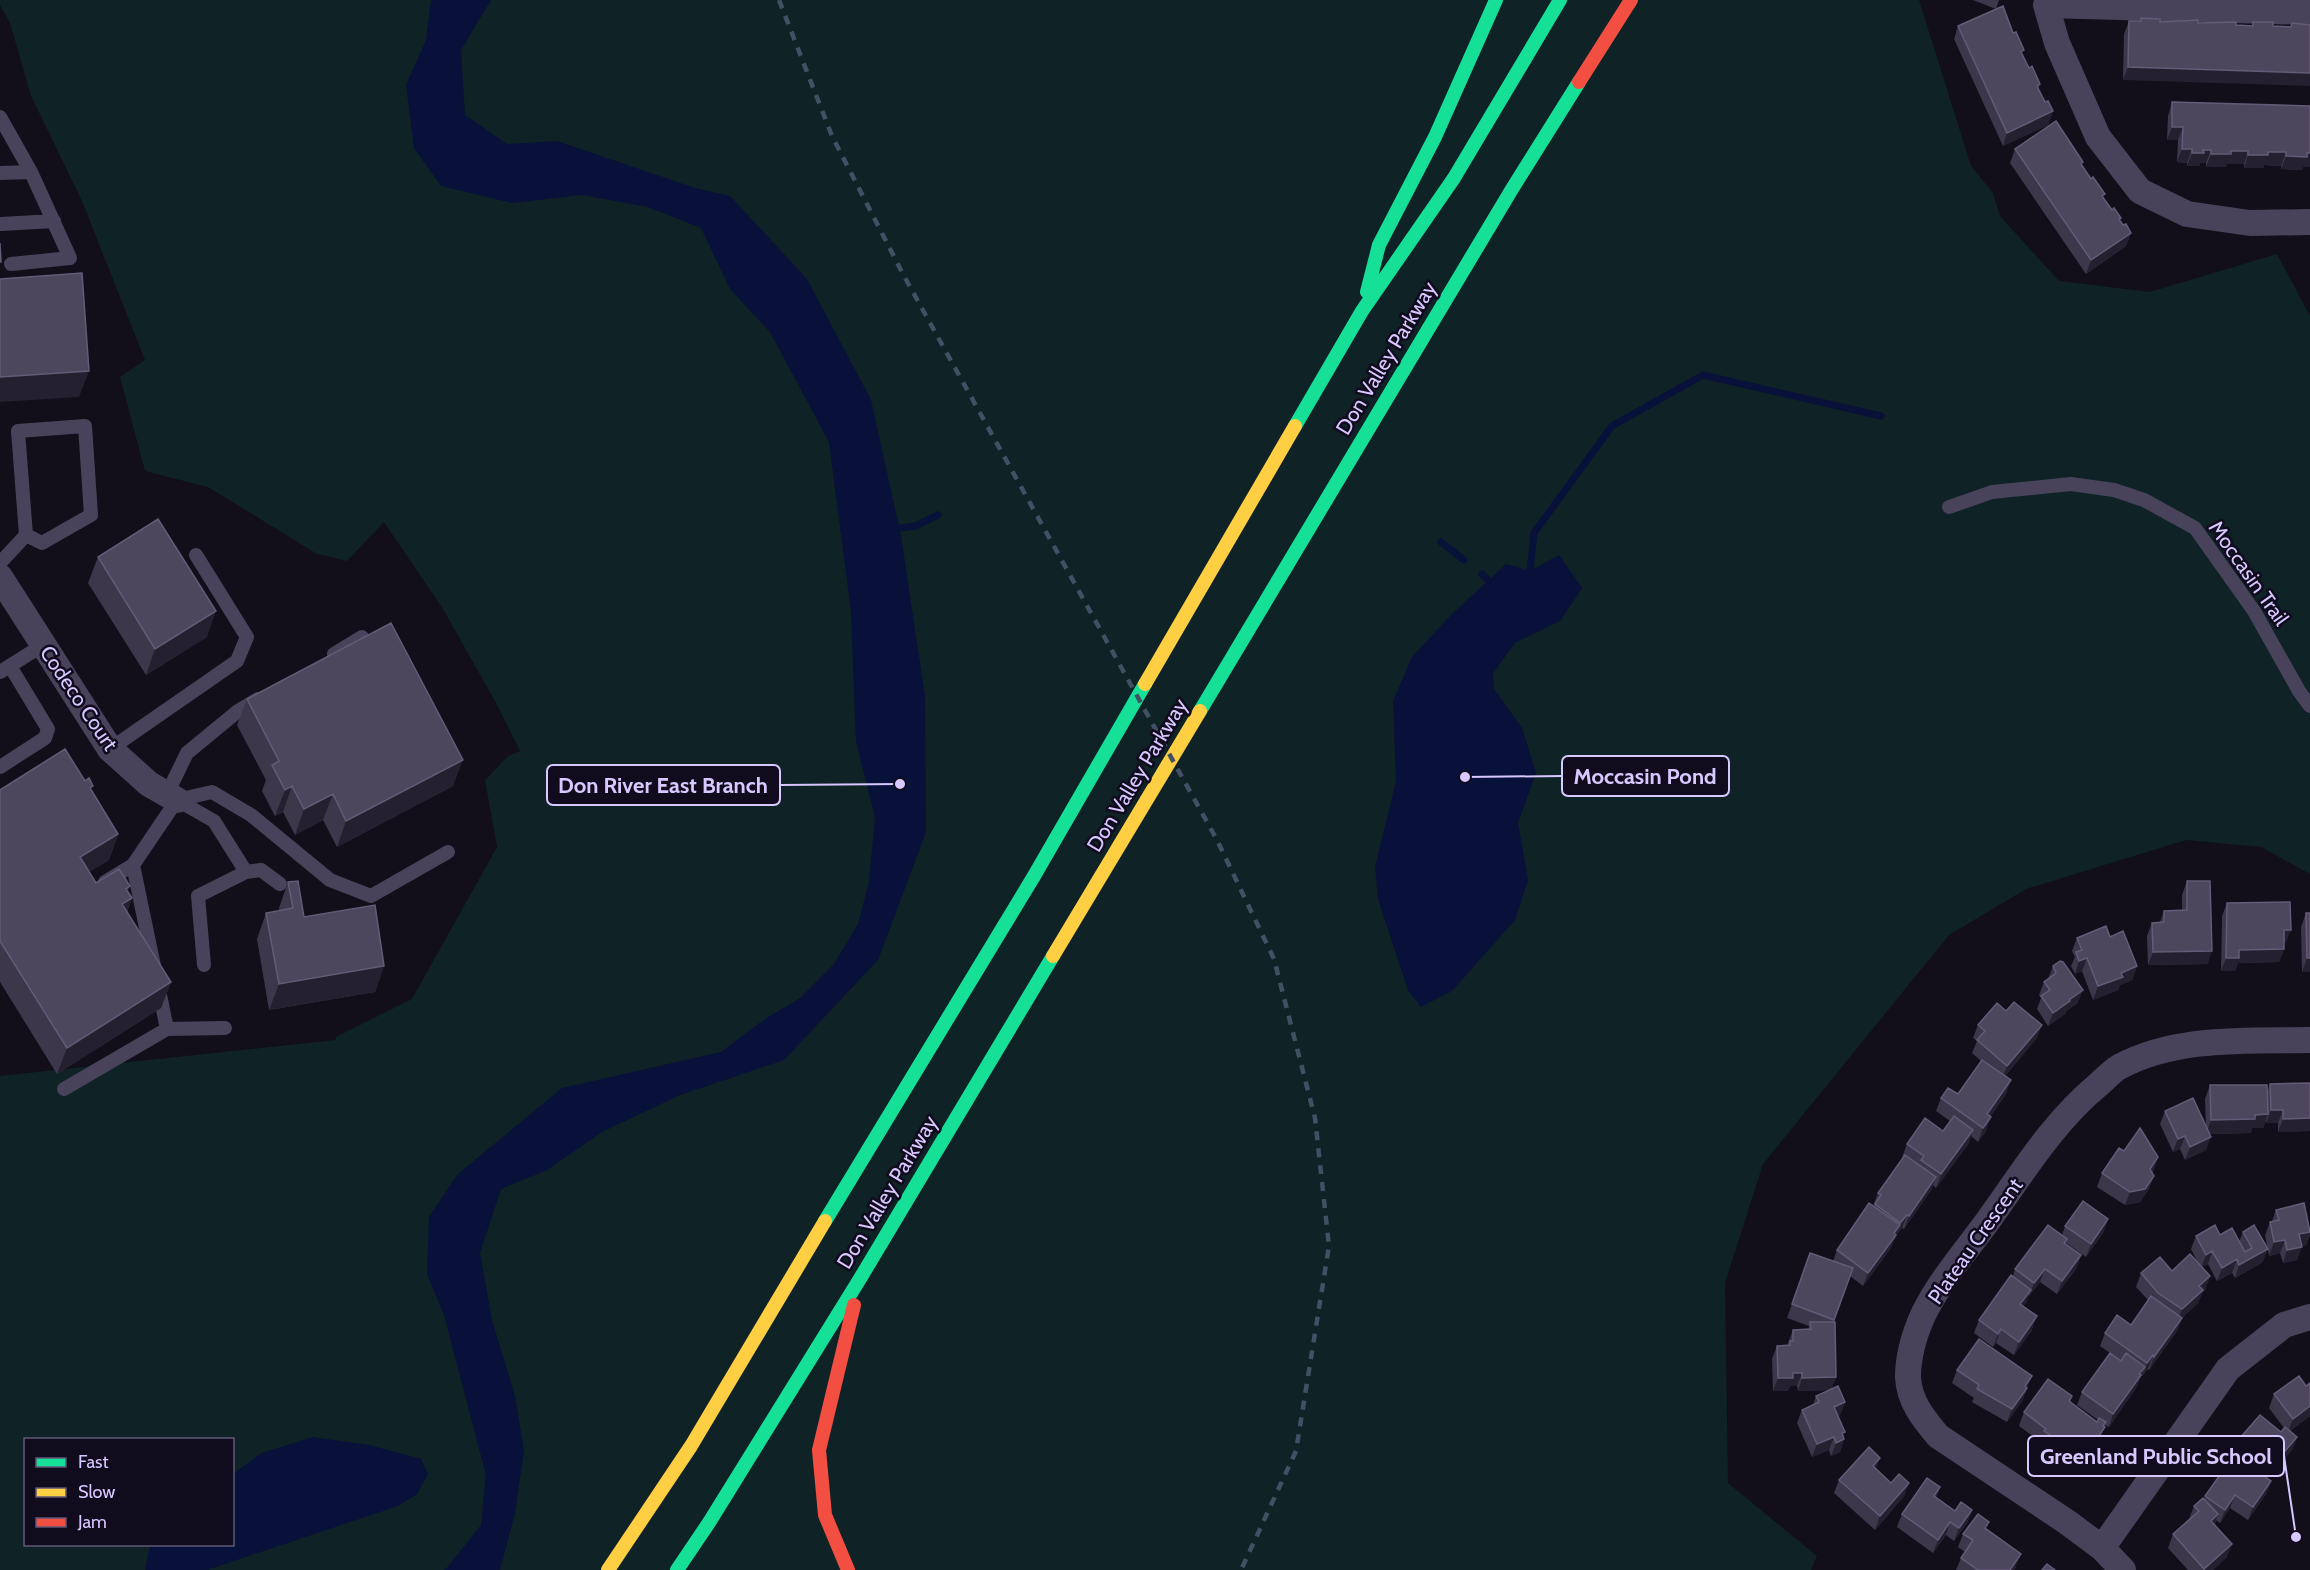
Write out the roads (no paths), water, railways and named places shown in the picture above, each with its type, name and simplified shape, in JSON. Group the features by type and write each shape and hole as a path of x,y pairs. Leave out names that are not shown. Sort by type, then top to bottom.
{"highway":[{"path":"1362,311 1379,245 1436,137 1496,0"},
{"name":"Don Valley Parkway","path":"608,1570 691,1446 1034,876 1362,311 1454,178 1560,0"},
{"name":"Don Valley Parkway","path":"677,1570 710,1521 861,1277 1500,209 1631,0"},
{"path":"849,1570 825,1515 819,1450 861,1277"},
{"path":"598,1570 626,1543"}],"street":[{"path":"2310,12 2047,2 2057,43 2098,137 2140,191 2187,214 2250,223 2310,222"},
{"name":"Codeco Court","path":"0,577 110,749 142,779 172,797"},
{"name":"Plateau Crescent","path":"2123,1570 2102,1548 2067,1522 1938,1436 1923,1418 1912,1400 1908,1378 1910,1362 1923,1316 1942,1284 2053,1132 2084,1096 2117,1068 2145,1057 2197,1044 2310,1040"},
{"path":"2102,1548 2228,1369 2284,1325 2310,1317"}],"lane":[{"path":"0,117 31,172 70,258 11,264"},
{"path":"0,173 31,172"},
{"path":"0,224 54,221"},
{"path":"0,563 26,535 18,431 85,426 91,514 42,543 26,535"},
{"name":"Moccasin Trail","path":"1949,507 1992,492 2071,484 2114,490 2144,500 2195,528 2254,611 2299,691 2310,706"},
{"path":"110,749 237,661 247,637 195,555"},
{"path":"324,660 362,637"},
{"path":"0,767 45,738 48,729 5,669 43,645"},
{"path":"93,890 133,865 172,797 187,753 238,711 266,694"},
{"path":"172,797 212,792 251,815 330,880 370,896 448,852"},
{"path":"172,797 214,821 246,872"},
{"path":"133,865 167,1029"},
{"path":"204,965 198,896 246,872 261,870 280,884"},
{"path":"64,1089 167,1029 225,1029"}],"waterway":[{"path":"1530,571 1534,533 1612,426 1703,375 1881,416"},
{"path":"892,529 915,526 938,515"},
{"path":"1441,542 1464,560"},
{"path":"1482,574 1488,580"}],"railway":[{"path":"779,0 832,136 904,276 1217,840 1274,959 1315,1118 1329,1246 1296,1451 1241,1570"}],"place":[{"name":"Moccasin Pond","path":"1465,777"},
{"name":"Don River East Branch","path":"900,784"},
{"name":"Greenland Public School","path":"2296,1537"}]}
